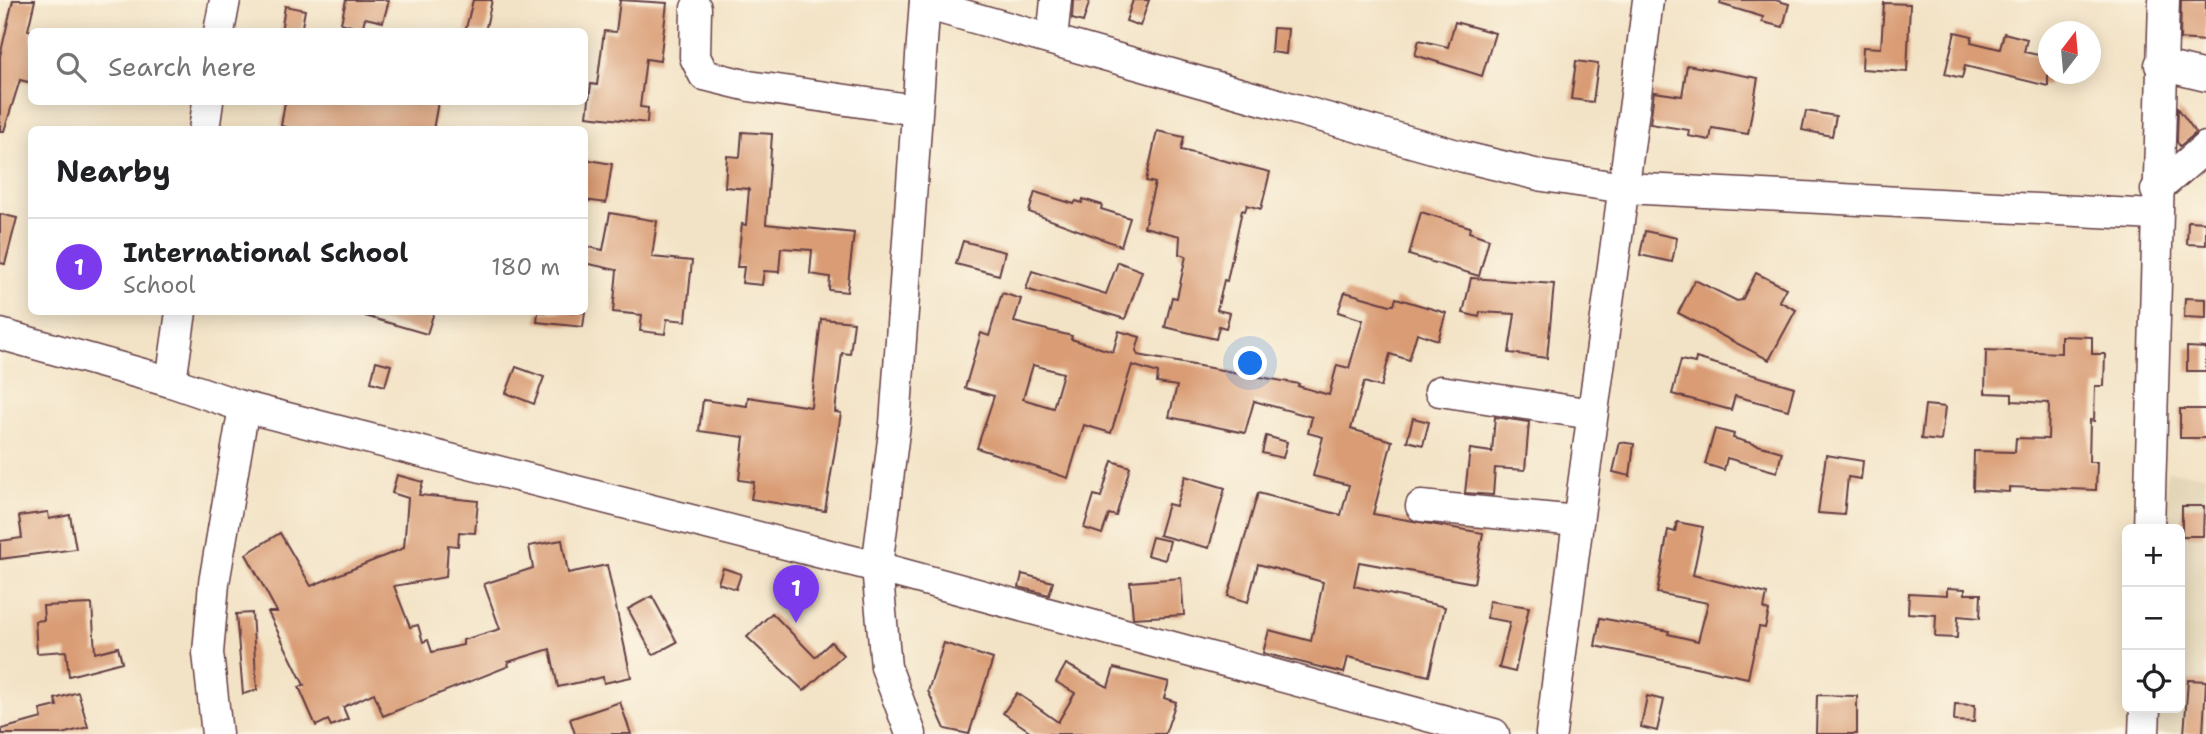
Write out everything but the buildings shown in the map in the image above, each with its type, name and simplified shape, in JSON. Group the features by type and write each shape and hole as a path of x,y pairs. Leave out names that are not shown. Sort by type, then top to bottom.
{"street":[{"path":"220,28 225,0"},
{"path":"1052,39 1056,0"},
{"path":"1551,734 1577,521 1625,188 1648,0"},
{"path":"2149,524 2156,202 2164,0"},
{"path":"911,734 886,667 877,567 895,424 925,2 1464,157 1543,176 1625,188 2156,202 2206,147"},
{"path":"696,8 695,57 704,75 748,86 916,110"},
{"path":"2160,65 2206,76"},
{"path":"205,126 208,105"},
{"path":"172,382 181,315"},
{"path":"0,334 172,382 244,407 877,567 1494,734"},
{"path":"1440,391 1592,414"},
{"path":"217,734 208,653 214,583 244,407"},
{"path":"1421,506 1577,521"},
{"path":"2144,734 2145,713"}],"shaded area":[{"path":"2167,471 2206,475 2206,734 2153,734 2155,713 2185,713 2185,524 2164,524"}],"place":[{"name":"International School","path":"796,623"}]}
